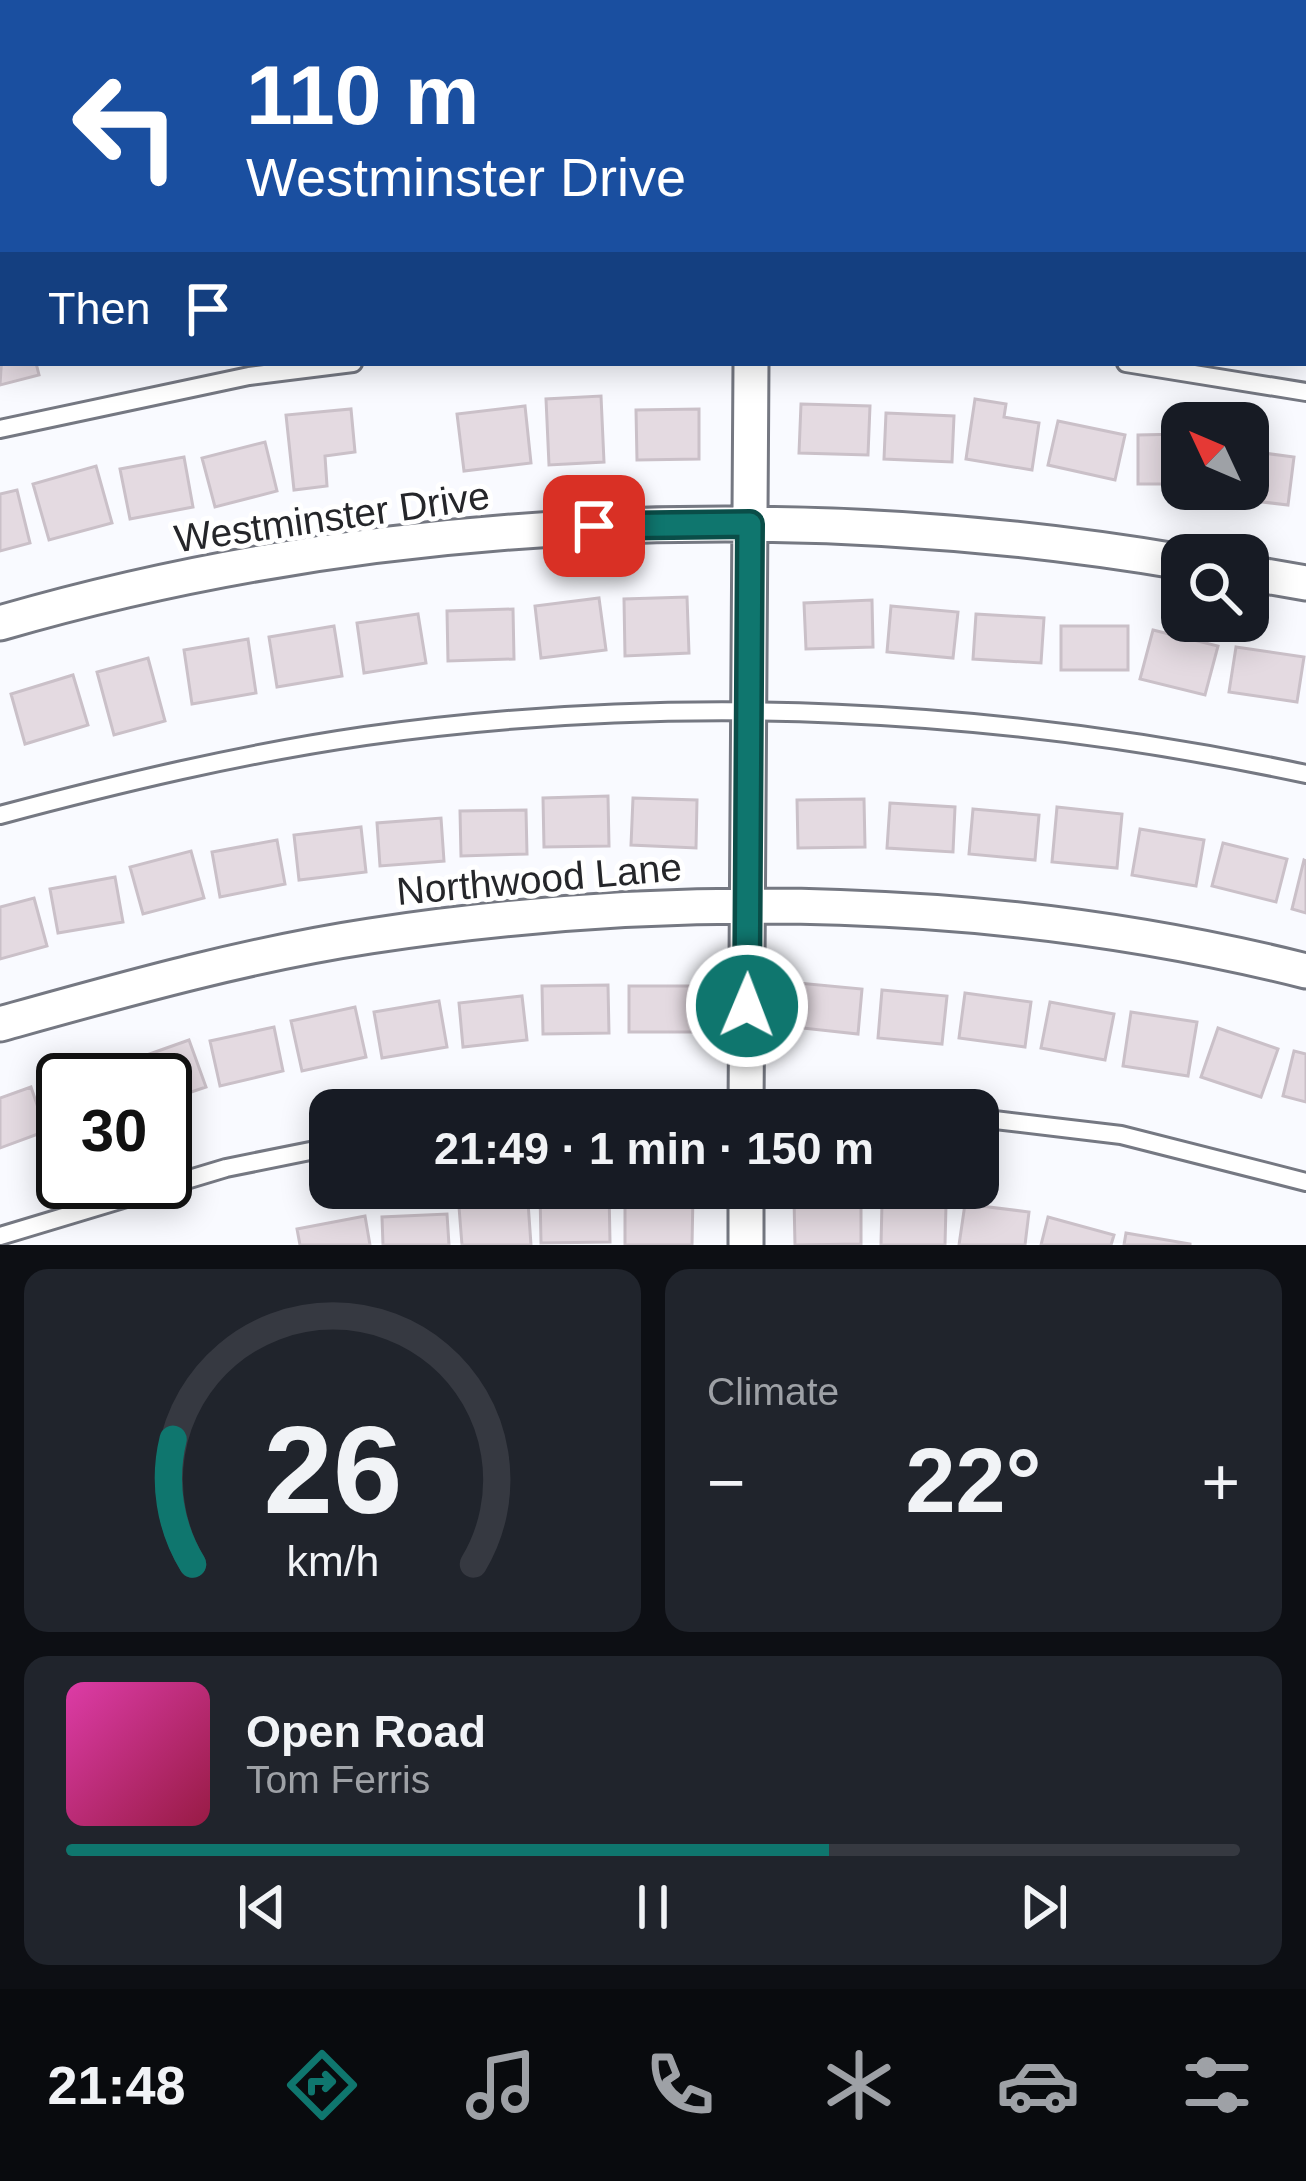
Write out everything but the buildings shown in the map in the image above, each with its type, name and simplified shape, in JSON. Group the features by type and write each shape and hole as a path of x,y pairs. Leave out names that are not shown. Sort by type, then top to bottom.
{"street":[{"path":"746,1089 751,366"},
{"name":"Westminster Drive","path":"0,623 61,605 218,572 405,544 594,526 750,524 934,531 1161,559"},
{"path":"1269,577 1306,583"},
{"name":"Northwood Lane","path":"0,1024 170,976 368,936 550,914 748,905 861,908 1038,923 1243,955 1306,971"},
{"path":"746,1209 746,1245"}],"lane":[{"path":"0,429 249,376 329,366"},
{"path":"1145,366 1306,392"},
{"path":"0,815 128,781 362,736 615,712 749,712 968,722 1072,732 1306,774"},
{"path":"999,1120 1121,1135 1306,1182"},
{"path":"0,1236 209,1173 309,1152"}],"route":[{"path":"594,526 750,524 747,1006"}]}
